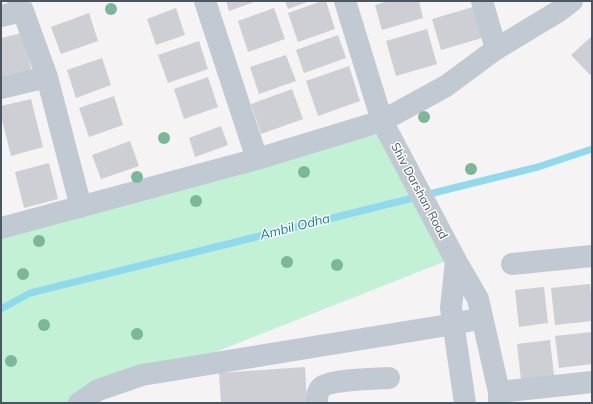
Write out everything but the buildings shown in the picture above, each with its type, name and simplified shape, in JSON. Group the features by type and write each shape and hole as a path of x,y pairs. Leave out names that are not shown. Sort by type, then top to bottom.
{"street":[{"path":"205,1 257,159"},
{"name":"Shiv Darshan Road","path":"345,1 382,121 478,300 499,397"},
{"path":"482,1 496,49"},
{"path":"1,228 257,159 382,121 446,86 496,49 572,1"},
{"path":"1,16 20,6 47,77 81,207"},
{"path":"1,88 47,77"},
{"path":"512,264 592,256"},
{"path":"456,261 451,308 465,403"},
{"path":"79,403 98,390 142,375 454,324 482,318"},
{"path":"317,403 317,393 322,387 342,382 389,378"},
{"path":"499,397 592,382"}],"green space":[{"path":"378,134 446,261 86,403 1,403 1,237"}],"waterway":[{"name":"Ambil Odha","path":"1,309 30,293 538,167 592,149"}]}
